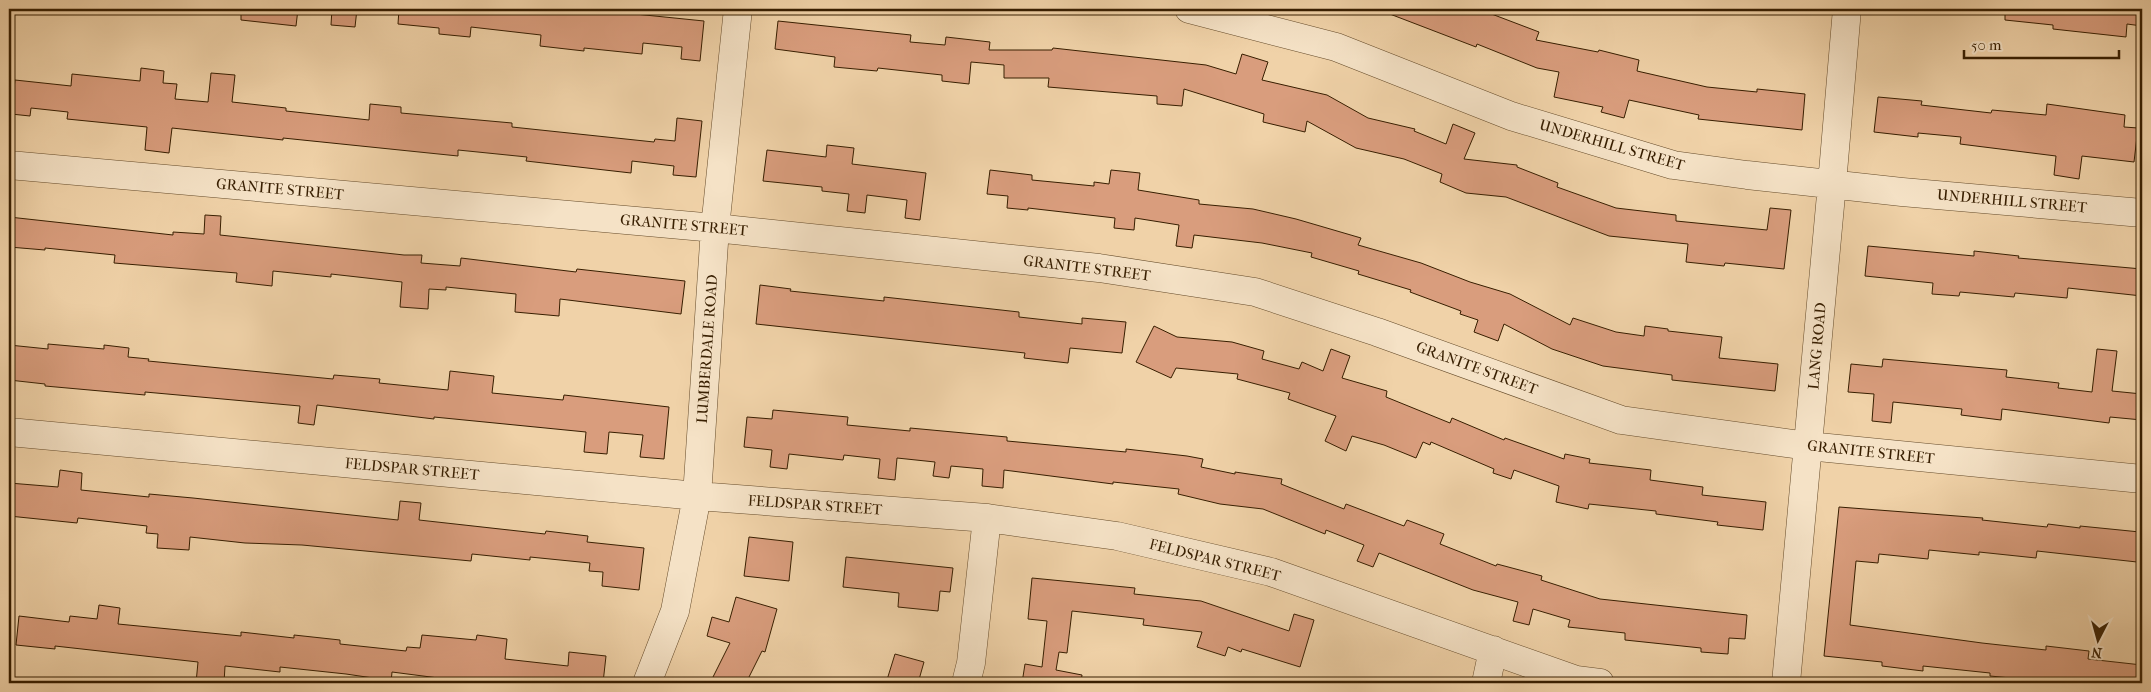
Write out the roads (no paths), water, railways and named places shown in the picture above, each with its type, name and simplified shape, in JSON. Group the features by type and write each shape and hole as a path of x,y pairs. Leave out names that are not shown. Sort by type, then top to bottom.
{"street":[{"name":"LUMBERDALE ROAD","path":"647,683 675,611 697,496 715,228 738,9"},
{"name":"UNDERHILL STREET","path":"1188,9 1336,47 1511,116 1672,165 1832,184 2142,213"},
{"name":"LANG ROAD","path":"1786,683 1832,184 1846,9"},
{"name":"GRANITE STREET","path":"9,165 715,228 1099,268 1255,292 1377,332 1621,420 1808,446 2142,479"},
{"name":"FELDSPAR STREET","path":"9,432 697,496 987,518 1117,536 1270,572 1576,680 1600,683"},
{"path":"966,683 971,663 987,518"},
{"path":"1486,683 1493,650"}]}
